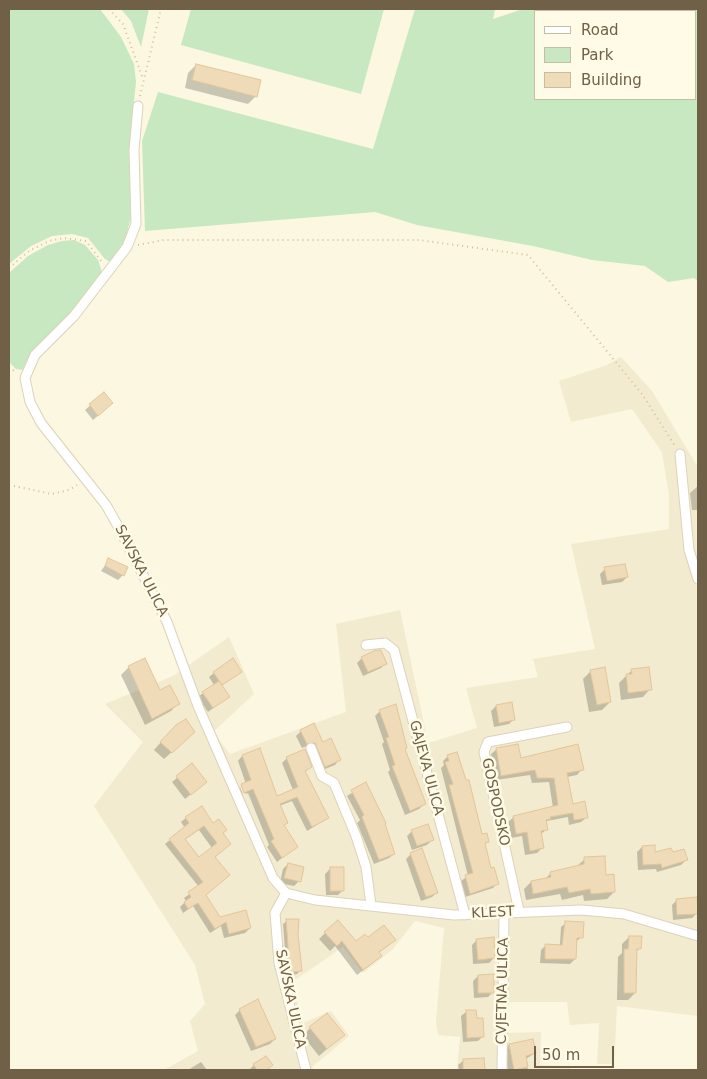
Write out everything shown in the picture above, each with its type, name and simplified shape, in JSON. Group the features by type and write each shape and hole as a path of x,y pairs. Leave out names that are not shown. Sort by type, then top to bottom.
{"street":[{"name":"SAVSKA ULICA","path":"138,106 134,150 136,224 128,247 74,316 35,355 25,378 30,402 41,422 106,505 167,622 198,706 273,878 286,893 276,913 279,963 306,1070"},
{"path":"680,454 689,550 698,579"},
{"name":"GAJEVA ULICA","path":"366,645 385,643 394,650 465,915"},
{"name":"GOSPODSKO","path":"519,912 484,752 488,742 567,727"},
{"path":"311,748 322,776 334,783 356,836 366,867 371,905"},
{"name":"KLEST","path":"286,893 315,900 454,916 504,912 582,910 624,914 698,936"},
{"name":"CVJETNA ULICA","path":"502,1070 504,912"}],"path":[{"path":"109,9 123,24 143,79"},
{"path":"138,106 161,9"},
{"path":"9,268 29,251 49,241 64,238 86,241 110,272"},
{"path":"128,247 164,240 419,240 528,255 642,394 680,454"},
{"path":"9,484 52,494 69,490 86,480"}],"shaded area":[{"path":"621,357 652,391 698,465 698,1016 617,1006 614,1064 597,1064 599,1023 570,1025 567,1002 506,1002 505,1033 541,1032 540,1065 571,1066 571,1070 457,1070 460,1037 438,1035 436,1022 444,928 415,921 393,949 363,973 343,947 292,982 303,1023 331,1011 349,1036 312,1067 314,1070 164,1070 198,1051 190,1021 205,1004 195,965 94,806 143,742 105,704 173,676 229,637 254,694 213,732 230,754 346,712 336,624 400,610 428,743 477,728 466,688 538,677 533,659 595,649 571,544 669,529 669,495 662,452 632,409 571,422 559,381 607,365"}],"green space":[{"path":"9,9 100,9 121,37 134,64 136,82 129,150 131,217 125,240 111,262 105,259 88,238 72,234 52,236 31,246 9,264"},
{"path":"121,9 149,9 141,47 131,21"},
{"path":"191,9 384,9 361,94 181,45"},
{"path":"415,9 495,9 493,19 523,9 557,9 534,10 534,100 697,100 697,10 621,9 698,9 698,281 694,278 668,282 645,266 592,260 533,246 417,225 375,212 145,231 142,141 158,92 373,149"},
{"path":"74,240 85,245 98,260 102,272 74,312 30,355 22,370 16,369 9,362 9,273 28,256 48,245"}],"building":[{"path":"196,64 261,80 257,97 192,80"},
{"path":"104,392 113,403 98,416 89,404"},
{"path":"108,558 128,567 124,576 105,566"},
{"path":"625,564 628,577 607,581 604,567"},
{"path":"376,650 381,650 387,664 368,672 361,657"},
{"path":"145,658 160,690 170,685 180,704 152,719 128,666"},
{"path":"233,658 242,672 222,685 213,672"},
{"path":"605,667 611,702 597,705 590,670"},
{"path":"649,667 652,690 628,693 626,674 632,674 631,669"},
{"path":"219,681 230,697 213,708 202,692"},
{"path":"512,702 515,720 499,723 496,705"},
{"path":"396,704 407,748 405,749 426,804 410,811 392,766 395,765 386,738 389,737 379,710"},
{"path":"186,719 195,732 172,753 160,742 176,725"},
{"path":"314,723 323,742 331,738 341,760 325,767 315,743 307,744 300,730"},
{"path":"518,744 521,758 578,744 584,770 567,773 573,804 585,801 588,818 574,820 573,813 550,817 551,819 546,820 548,830 541,831 544,848 530,851 527,832 516,834 513,816 558,805 554,778 537,778 535,770 501,776 496,748"},
{"path":"260,748 277,796 298,787 286,757 305,749 312,767 305,771 329,818 312,827 297,797 280,804 288,823 284,825 298,847 282,858 271,841 274,839 253,789 244,793 241,784 251,780 242,755"},
{"path":"457,752 466,780 469,780 482,834 487,833 489,842 485,843 491,868 494,867 499,884 470,894 465,875 473,873 449,785 453,784 445,762 449,761 447,755"},
{"path":"192,763 207,782 191,795 176,776"},
{"path":"366,782 386,823 395,854 379,860 362,817 364,815 351,790"},
{"path":"202,806 213,823 219,819 227,830 223,833 231,844 215,857 230,875 206,895 220,917 246,910 251,928 229,934 226,922 215,929 198,903 188,909 184,902 191,897 188,892 203,882 169,839 189,823 185,817","holes":["204,826 217,843 199,857 185,839"]},
{"path":"428,824 434,840 417,846 411,830"},
{"path":"655,845 655,852 671,848 673,852 684,849 688,860 662,868 661,864 643,865 642,846"},
{"path":"422,848 438,893 426,897 410,853"},
{"path":"605,856 606,875 614,874 615,892 591,894 590,889 569,893 567,887 533,894 531,881 551,877 550,872 584,864 584,857"},
{"path":"288,863 304,867 301,882 284,878"},
{"path":"330,867 344,867 344,891 330,891"},
{"path":"697,897 698,914 677,915 676,899"},
{"path":"286,919 299,919 298,934 302,971 290,972"},
{"path":"338,920 356,941 365,934 368,937 384,925 396,940 379,952 382,956 363,970 342,941 337,946 324,932"},
{"path":"565,921 584,922 583,938 577,938 576,959 545,959 545,944 562,945"},
{"path":"629,936 642,936 641,949 637,949 636,993 624,993 624,949 628,949"},
{"path":"494,937 495,958 478,960 476,939"},
{"path":"494,974 494,993 478,993 478,975"},
{"path":"258,999 276,1039 256,1047 239,1009"},
{"path":"466,1010 476,1010 477,1018 483,1018 484,1037 467,1038"},
{"path":"327,1013 345,1035 327,1049 309,1027"},
{"path":"533,1039 536,1053 526,1056 528,1067 514,1070 509,1044"},
{"path":"266,1056 273,1065 266,1070 257,1070 253,1064"},
{"path":"484,1058 485,1070 463,1070 463,1059"}]}
